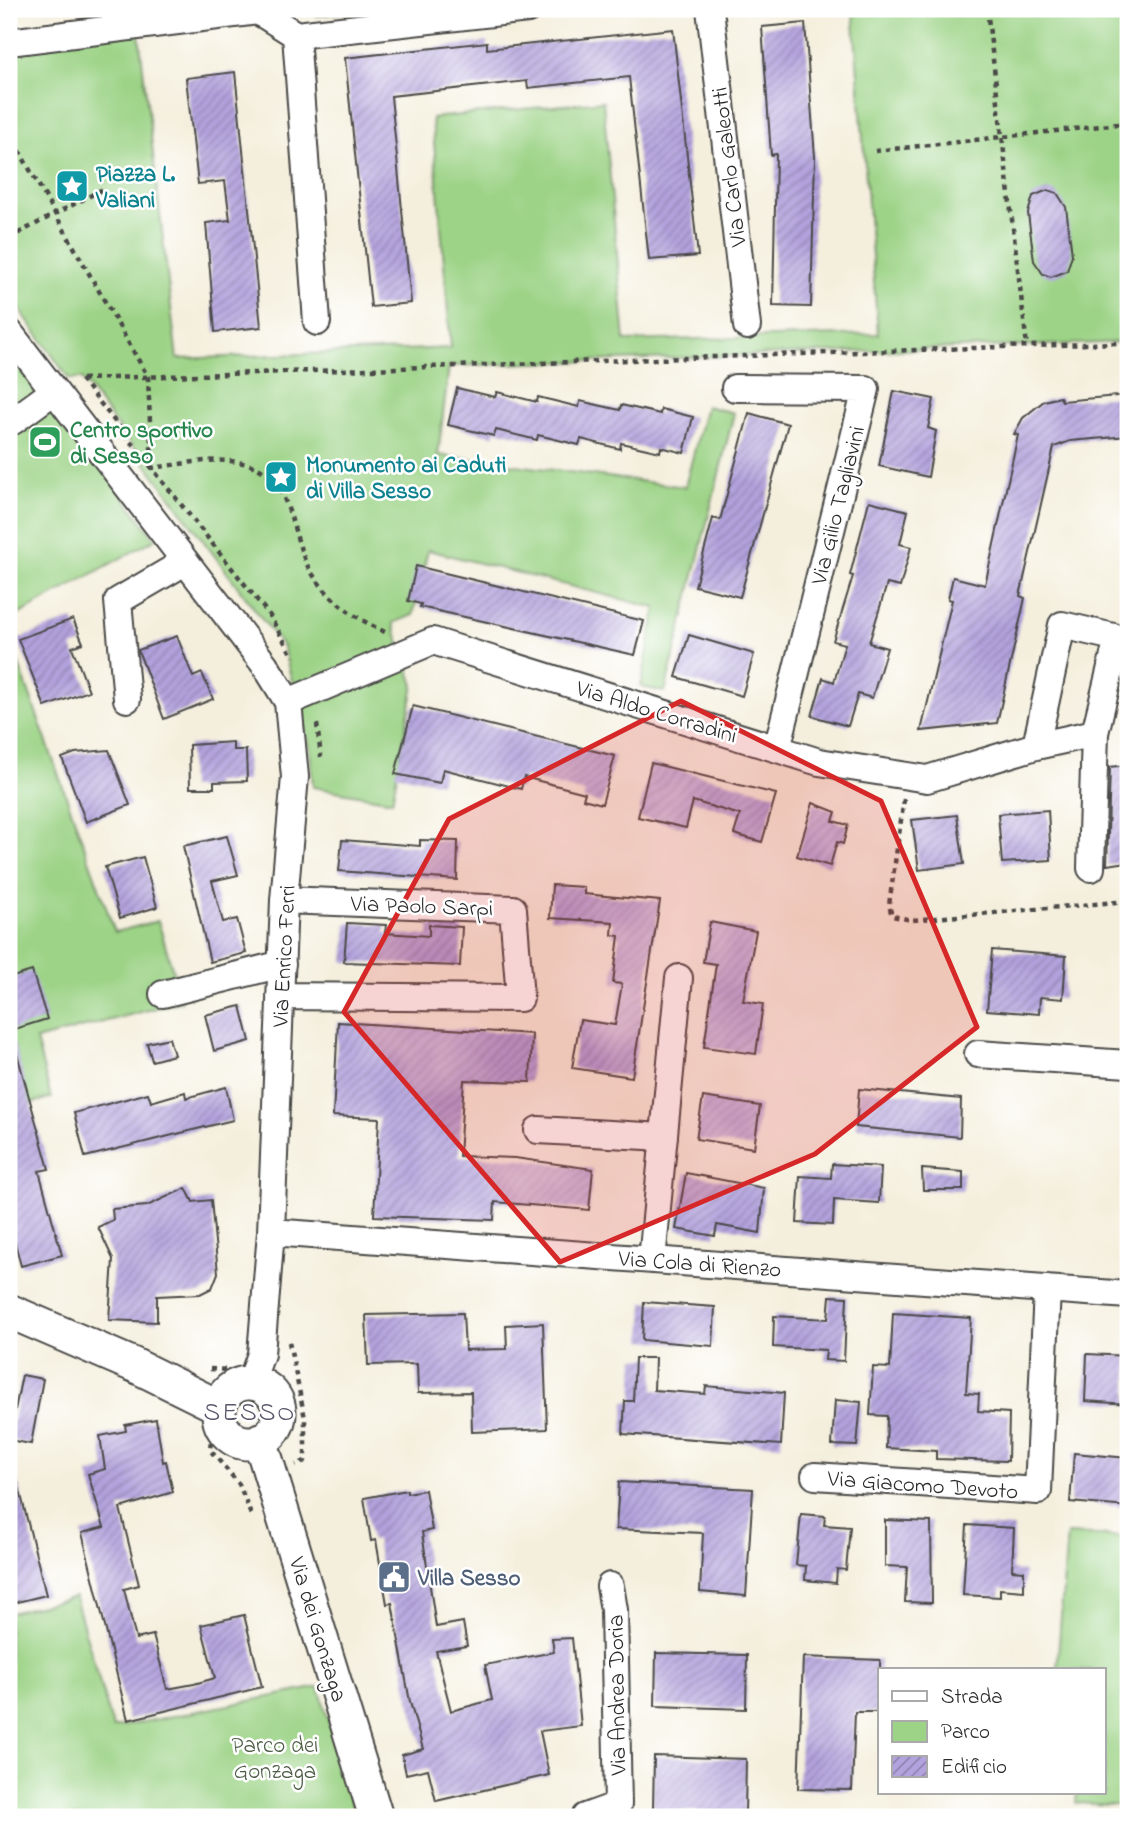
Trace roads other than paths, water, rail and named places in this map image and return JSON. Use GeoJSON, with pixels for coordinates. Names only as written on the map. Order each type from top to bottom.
{"type":"FeatureCollection","features":[{"type":"Feature","properties":{"kind":"main road"},"geometry":{"type":"LineString","coordinates":[[9,1311],[184,1390],[210,1415],[219,1420],[225,1432],[235,1440],[248,1443],[260,1440],[276,1424],[279,1413],[271,1392],[251,1382],[230,1389],[210,1415]]}},
{"type":"Feature","properties":{"kind":"main road","name":"Via dei Gonzaga"},"geometry":{"type":"LineString","coordinates":[[260,1440],[376,1817]]}},
{"type":"Feature","properties":{"kind":"street"},"geometry":{"type":"LineString","coordinates":[[9,42],[99,19],[260,10],[296,35],[528,9]]}},
{"type":"Feature","properties":{"kind":"street","name":"Via Carlo Galeotti"},"geometry":{"type":"LineString","coordinates":[[710,9],[747,326]]}},
{"type":"Feature","properties":{"kind":"street"},"geometry":{"type":"LineString","coordinates":[[296,35],[317,321]]}},
{"type":"Feature","properties":{"kind":"street","name":"Via Enrico Ferri"},"geometry":{"type":"LineString","coordinates":[[9,332],[183,562],[265,665],[298,697],[295,777],[284,900],[271,1232],[262,1344],[251,1382]]}},
{"type":"Feature","properties":{"kind":"street","name":"Via Gilio Tagliavini"},"geometry":{"type":"LineString","coordinates":[[735,388],[866,390],[777,749]]}},
{"type":"Feature","properties":{"kind":"street"},"geometry":{"type":"LineString","coordinates":[[13,421],[54,391]]}},
{"type":"Feature","properties":{"kind":"street"},"geometry":{"type":"LineString","coordinates":[[127,699],[118,601],[183,562]]}},
{"type":"Feature","properties":{"kind":"street"},"geometry":{"type":"LineString","coordinates":[[1036,746],[1062,625],[1118,638],[1096,733],[1091,867]]}},
{"type":"Feature","properties":{"kind":"street","name":"Via Aldo Corradini"},"geometry":{"type":"LineString","coordinates":[[298,697],[433,641],[819,762],[927,779],[1036,746],[1096,733]]}},
{"type":"Feature","properties":{"kind":"street","name":"Via Paolo Sarpi"},"geometry":{"type":"LineString","coordinates":[[281,996],[520,998],[513,909],[284,900]]}},
{"type":"Feature","properties":{"kind":"street"},"geometry":{"type":"LineString","coordinates":[[163,994],[282,964]]}},
{"type":"Feature","properties":{"kind":"street"},"geometry":{"type":"LineString","coordinates":[[652,1259],[679,978]]}},
{"type":"Feature","properties":{"kind":"street"},"geometry":{"type":"LineString","coordinates":[[978,1054],[1128,1063]]}},
{"type":"Feature","properties":{"kind":"street"},"geometry":{"type":"LineString","coordinates":[[538,1130],[664,1137]]}},
{"type":"Feature","properties":{"kind":"street","name":"Via Cola di Rienzo"},"geometry":{"type":"LineString","coordinates":[[271,1232],[1128,1295]]}},
{"type":"Feature","properties":{"kind":"street","name":"Via Giacomo Devoto"},"geometry":{"type":"LineString","coordinates":[[815,1476],[1038,1491],[1047,1289]]}},
{"type":"Feature","properties":{"kind":"street","name":"Via Andrea Doria"},"geometry":{"type":"LineString","coordinates":[[585,1817],[622,1811],[614,1600],[610,1586]]}},
{"type":"Feature","properties":{"kind":"place","name":"Piazza L. Valiani"},"geometry":{"type":"Point","coordinates":[72,186]}},
{"type":"Feature","properties":{"kind":"place","name":"Centro sportivo di Sesso"},"geometry":{"type":"Point","coordinates":[45,442]}},
{"type":"Feature","properties":{"kind":"place","name":"Monumento ai Caduti di Villa Sesso"},"geometry":{"type":"Point","coordinates":[281,477]}},
{"type":"Feature","properties":{"kind":"place","name":"Villa Sesso"},"geometry":{"type":"Point","coordinates":[394,1577]}},
{"type":"Feature","properties":{"kind":"district","name":"SESSO"},"geometry":{"type":"Point","coordinates":[250,1411]}},
{"type":"Feature","properties":{"kind":"park label","name":"Parco dei Gonzaga"},"geometry":{"type":"Point","coordinates":[275,1757]}}]}
